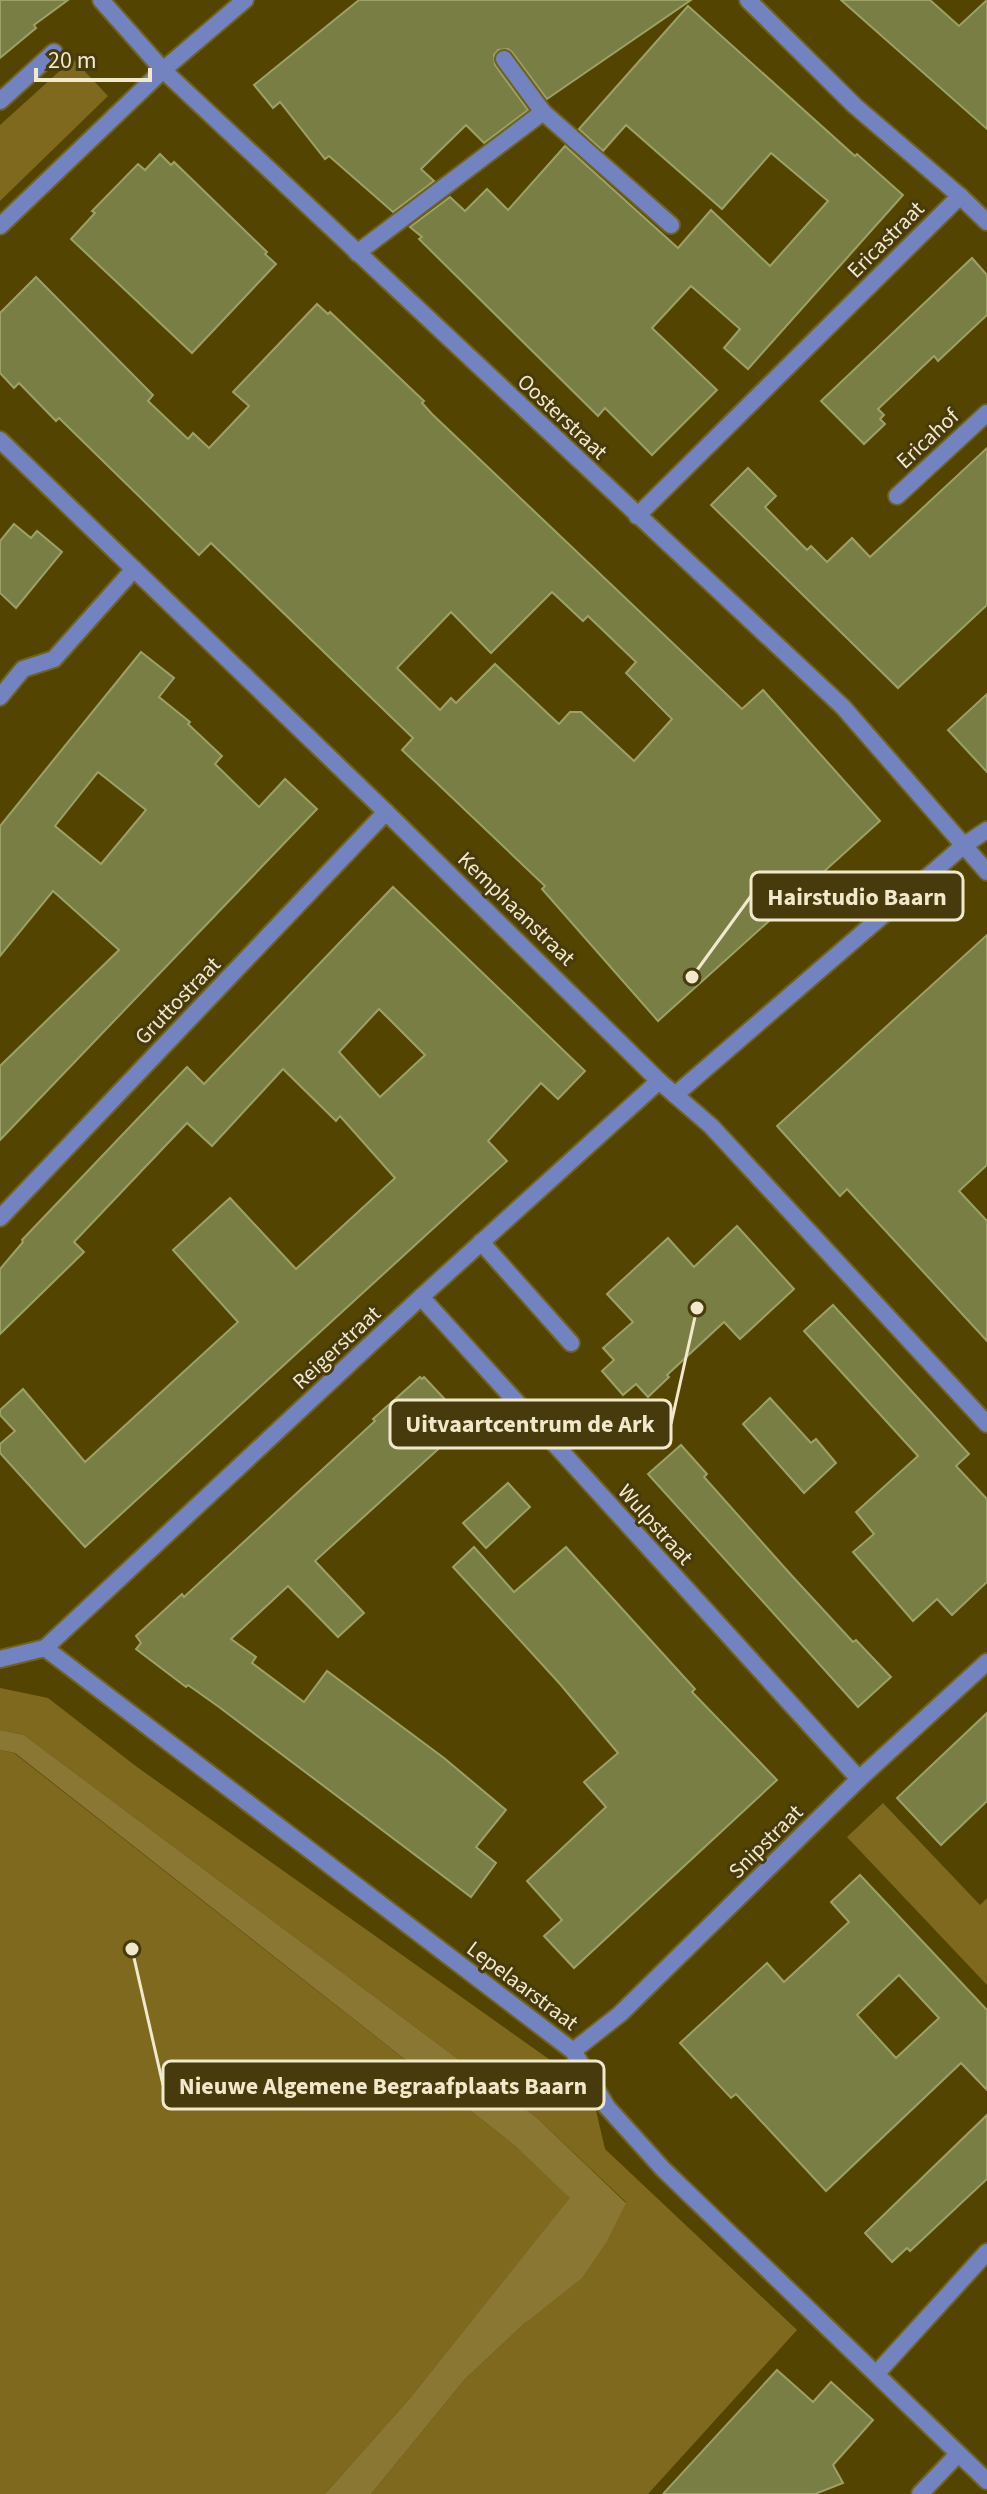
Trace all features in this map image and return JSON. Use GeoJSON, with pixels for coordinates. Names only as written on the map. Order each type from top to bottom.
{"type":"FeatureCollection","features":[{"type":"Feature","properties":{"kind":"street","name":"Oosterstraat"},"geometry":{"type":"LineString","coordinates":[[101,0],[163,70],[843,707],[987,872]]}},
{"type":"Feature","properties":{"kind":"street"},"geometry":{"type":"LineString","coordinates":[[0,226],[163,70],[245,0]]}},
{"type":"Feature","properties":{"kind":"street","name":"Ericastraat"},"geometry":{"type":"LineString","coordinates":[[637,516],[960,196],[855,106],[748,0]]}},
{"type":"Feature","properties":{"kind":"street"},"geometry":{"type":"LineString","coordinates":[[0,101],[54,52]]}},
{"type":"Feature","properties":{"kind":"street"},"geometry":{"type":"LineString","coordinates":[[504,59],[543,112],[671,225]]}},
{"type":"Feature","properties":{"kind":"street"},"geometry":{"type":"LineString","coordinates":[[357,253],[543,112]]}},
{"type":"Feature","properties":{"kind":"street"},"geometry":{"type":"LineString","coordinates":[[960,196],[987,222]]}},
{"type":"Feature","properties":{"kind":"street","name":"Ericahof"},"geometry":{"type":"LineString","coordinates":[[897,496],[987,413]]}},
{"type":"Feature","properties":{"kind":"street","name":"Kemphaanstraat"},"geometry":{"type":"LineString","coordinates":[[0,440],[386,812],[659,1081],[711,1126],[987,1424]]}},
{"type":"Feature","properties":{"kind":"street"},"geometry":{"type":"LineString","coordinates":[[0,697],[23,669],[54,659],[134,569]]}},
{"type":"Feature","properties":{"kind":"street","name":"Gruttostraat"},"geometry":{"type":"LineString","coordinates":[[0,1218],[386,812]]}},
{"type":"Feature","properties":{"kind":"street"},"geometry":{"type":"LineString","coordinates":[[675,1095],[963,846],[987,830]]}},
{"type":"Feature","properties":{"kind":"street","name":"Reigerstraat"},"geometry":{"type":"LineString","coordinates":[[45,1648],[421,1297],[659,1081]]}},
{"type":"Feature","properties":{"kind":"street"},"geometry":{"type":"LineString","coordinates":[[481,1242],[571,1343]]}},
{"type":"Feature","properties":{"kind":"street","name":"Wulpstraat"},"geometry":{"type":"LineString","coordinates":[[421,1297],[859,1779]]}},
{"type":"Feature","properties":{"kind":"street"},"geometry":{"type":"LineString","coordinates":[[0,1659],[45,1648]]}},
{"type":"Feature","properties":{"kind":"street","name":"Lepelaarstraat"},"geometry":{"type":"LineString","coordinates":[[45,1648],[573,2051],[607,2107],[663,2169],[987,2481]]}},
{"type":"Feature","properties":{"kind":"street","name":"Snipstraat"},"geometry":{"type":"LineString","coordinates":[[573,2051],[620,2014],[859,1779],[987,1662]]}},
{"type":"Feature","properties":{"kind":"street"},"geometry":{"type":"LineString","coordinates":[[877,2373],[987,2252]]}},
{"type":"Feature","properties":{"kind":"street"},"geometry":{"type":"LineString","coordinates":[[920,2494],[958,2454]]}},
{"type":"Feature","properties":{"kind":"shaded area"},"geometry":{"type":"Polygon","coordinates":[[[73,59],[108,96],[0,201],[0,125],[73,59]]]}},
{"type":"Feature","properties":{"kind":"shaded area"},"geometry":{"type":"Polygon","coordinates":[[[0,1688],[48,1698],[137,1767],[591,2089],[605,2149],[797,2330],[648,2494],[371,2494],[465,2379],[525,2323],[626,2202],[537,2118],[24,1735],[0,1730],[0,1688]]]}},
{"type":"Feature","properties":{"kind":"shaded area"},"geometry":{"type":"Polygon","coordinates":[[[0,1730],[24,1735],[537,2118],[626,2203],[607,2241],[582,2278],[525,2323],[465,2379],[371,2494],[325,2494],[411,2397],[570,2198],[514,2145],[15,1753],[0,1750],[0,1730]]]}},
{"type":"Feature","properties":{"kind":"shaded area"},"geometry":{"type":"Polygon","coordinates":[[[0,1750],[14,1753],[514,2145],[571,2198],[411,2397],[325,2494],[0,2494],[0,1750]]]}},
{"type":"Feature","properties":{"kind":"shaded area"},"geometry":{"type":"Polygon","coordinates":[[[883,1803],[980,1905],[987,1898],[987,1985],[847,1837],[883,1803]]]}},
{"type":"Feature","properties":{"kind":"building"},"geometry":{"type":"Polygon","coordinates":[[[0,0],[68,0],[34,25],[36,28],[0,58],[0,0]]]}},
{"type":"Feature","properties":{"kind":"building"},"geometry":{"type":"Polygon","coordinates":[[[359,0],[691,0],[547,99],[512,52],[508,49],[498,50],[494,55],[495,65],[528,110],[484,143],[466,125],[421,169],[434,181],[393,212],[329,156],[325,159],[280,102],[273,108],[254,85],[359,0]]]}},
{"type":"Feature","properties":{"kind":"building"},"geometry":{"type":"Polygon","coordinates":[[[841,0],[930,0],[959,26],[987,0],[987,129],[841,0]]]}},
{"type":"Feature","properties":{"kind":"building"},"geometry":{"type":"Polygon","coordinates":[[[688,6],[903,195],[748,369],[724,348],[740,329],[691,286],[652,328],[717,390],[652,455],[605,408],[598,416],[410,227],[450,197],[465,211],[487,189],[508,210],[565,146],[678,248],[711,210],[770,266],[828,201],[771,153],[722,209],[626,125],[603,151],[579,129],[688,6]]]}},
{"type":"Feature","properties":{"kind":"building"},"geometry":{"type":"Polygon","coordinates":[[[160,154],[171,165],[174,162],[276,264],[192,353],[71,239],[95,213],[92,211],[138,164],[145,170],[160,154]]]}},
{"type":"Feature","properties":{"kind":"building"},"geometry":{"type":"Polygon","coordinates":[[[972,258],[987,275],[987,315],[938,361],[934,356],[878,409],[884,415],[880,419],[885,424],[864,444],[821,401],[972,258]]]}},
{"type":"Feature","properties":{"kind":"building"},"geometry":{"type":"Polygon","coordinates":[[[36,277],[153,395],[148,401],[188,439],[193,433],[209,448],[249,406],[233,392],[317,304],[328,314],[330,312],[424,401],[422,403],[432,414],[742,709],[763,690],[880,821],[658,1021],[542,889],[545,886],[402,750],[413,738],[211,543],[199,555],[59,418],[56,421],[19,383],[14,388],[0,373],[0,313],[36,277]],[[552,592],[491,653],[451,612],[397,668],[440,710],[451,698],[456,703],[495,664],[559,724],[570,712],[581,712],[634,761],[672,719],[626,673],[636,662],[588,616],[583,621],[552,592]]]}},
{"type":"Feature","properties":{"kind":"building"},"geometry":{"type":"Polygon","coordinates":[[[987,448],[987,605],[898,688],[711,505],[748,468],[776,496],[765,507],[807,550],[811,546],[827,562],[852,538],[870,557],[987,448]]]}},
{"type":"Feature","properties":{"kind":"building"},"geometry":{"type":"Polygon","coordinates":[[[14,524],[31,538],[37,531],[62,552],[16,608],[0,593],[0,541],[14,524]]]}},
{"type":"Feature","properties":{"kind":"building"},"geometry":{"type":"Polygon","coordinates":[[[141,652],[174,678],[159,697],[190,722],[188,724],[222,756],[215,764],[259,807],[285,779],[317,809],[0,1140],[0,1066],[119,950],[53,891],[0,956],[0,826],[141,652]],[[98,772],[55,826],[101,864],[146,810],[98,772]]]}},
{"type":"Feature","properties":{"kind":"building"},"geometry":{"type":"Polygon","coordinates":[[[987,694],[987,772],[948,730],[987,694]]]}},
{"type":"Feature","properties":{"kind":"building"},"geometry":{"type":"Polygon","coordinates":[[[393,887],[585,1071],[558,1099],[541,1083],[488,1141],[507,1161],[85,1547],[0,1453],[0,1444],[15,1431],[0,1415],[0,1410],[23,1389],[85,1462],[238,1322],[173,1250],[230,1198],[296,1269],[395,1178],[340,1116],[336,1121],[283,1069],[212,1146],[187,1123],[74,1242],[84,1252],[0,1334],[0,1269],[22,1240],[187,1067],[204,1084],[393,887]],[[379,1009],[339,1052],[380,1097],[425,1055],[379,1009]]]}},
{"type":"Feature","properties":{"kind":"building"},"geometry":{"type":"Polygon","coordinates":[[[987,935],[987,1165],[959,1191],[987,1221],[987,1341],[847,1189],[840,1196],[777,1126],[987,935]]]}},
{"type":"Feature","properties":{"kind":"building"},"geometry":{"type":"Polygon","coordinates":[[[737,1226],[794,1289],[740,1339],[724,1322],[648,1397],[636,1384],[623,1395],[602,1371],[614,1360],[603,1348],[633,1322],[607,1294],[668,1238],[694,1267],[737,1226]]]}},
{"type":"Feature","properties":{"kind":"building"},"geometry":{"type":"Polygon","coordinates":[[[833,1305],[969,1454],[956,1466],[987,1499],[987,1582],[952,1615],[937,1599],[913,1621],[853,1552],[874,1534],[856,1512],[918,1456],[804,1331],[833,1305]]]}},
{"type":"Feature","properties":{"kind":"building"},"geometry":{"type":"Polygon","coordinates":[[[420,1377],[424,1377],[467,1423],[315,1561],[364,1613],[338,1637],[288,1586],[231,1639],[256,1657],[252,1663],[304,1702],[327,1671],[444,1758],[506,1810],[476,1847],[496,1863],[471,1897],[219,1707],[188,1685],[186,1687],[136,1649],[141,1643],[136,1636],[182,1594],[184,1597],[420,1377]]]}},
{"type":"Feature","properties":{"kind":"building"},"geometry":{"type":"Polygon","coordinates":[[[770,1398],[811,1443],[816,1439],[836,1463],[804,1493],[743,1424],[770,1398]]]}},
{"type":"Feature","properties":{"kind":"building"},"geometry":{"type":"Polygon","coordinates":[[[681,1445],[707,1474],[704,1477],[793,1577],[853,1642],[856,1640],[891,1677],[858,1707],[648,1474],[681,1445]]]}},
{"type":"Feature","properties":{"kind":"building"},"geometry":{"type":"Polygon","coordinates":[[[508,1483],[530,1507],[486,1548],[463,1523],[508,1483]]]}},
{"type":"Feature","properties":{"kind":"building"},"geometry":{"type":"Polygon","coordinates":[[[474,1547],[514,1592],[566,1547],[695,1689],[692,1692],[777,1780],[574,1968],[544,1936],[562,1920],[527,1881],[606,1807],[584,1782],[618,1753],[560,1684],[453,1567],[474,1547]]]}},
{"type":"Feature","properties":{"kind":"building"},"geometry":{"type":"Polygon","coordinates":[[[987,1713],[987,1801],[941,1845],[897,1798],[987,1713]]]}},
{"type":"Feature","properties":{"kind":"building"},"geometry":{"type":"Polygon","coordinates":[[[860,1875],[987,2010],[987,2090],[961,2063],[826,2191],[736,2094],[731,2098],[680,2043],[767,1963],[784,1982],[849,1922],[831,1902],[860,1875]],[[899,1975],[857,2015],[896,2058],[939,2018],[899,1975]]]}},
{"type":"Feature","properties":{"kind":"building"},"geometry":{"type":"Polygon","coordinates":[[[987,2115],[987,2179],[910,2251],[907,2248],[892,2262],[865,2233],[987,2115]]]}},
{"type":"Feature","properties":{"kind":"building"},"geometry":{"type":"Polygon","coordinates":[[[777,2370],[813,2402],[831,2382],[873,2420],[833,2465],[843,2483],[815,2494],[663,2494],[777,2370]]]}},
{"type":"Feature","properties":{"kind":"place","name":"Hairstudio Baarn"},"geometry":{"type":"Point","coordinates":[692,977]}},
{"type":"Feature","properties":{"kind":"place","name":"Uitvaartcentrum de Ark"},"geometry":{"type":"Point","coordinates":[697,1308]}},
{"type":"Feature","properties":{"kind":"place","name":"Nieuwe Algemene Begraafplaats Baarn"},"geometry":{"type":"Point","coordinates":[132,1949]}}]}
